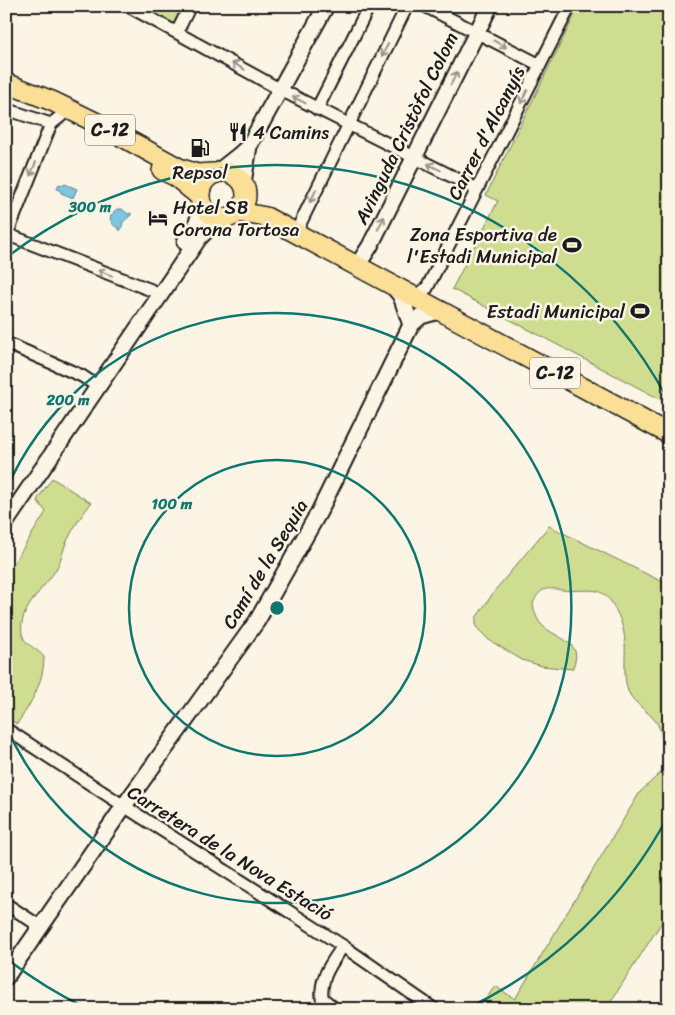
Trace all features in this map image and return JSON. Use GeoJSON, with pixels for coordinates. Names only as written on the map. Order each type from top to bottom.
{"type":"FeatureCollection","features":[{"type":"Feature","properties":{"kind":"main road","name":"C-12"},"geometry":{"type":"LineString","coordinates":[[6,84],[52,101],[187,171],[197,174],[231,173],[237,176],[266,217]]}},
{"type":"Feature","properties":{"kind":"main road","name":"C-12"},"geometry":{"type":"LineString","coordinates":[[6,94],[56,120],[122,147],[175,176],[201,201],[212,216],[266,217],[414,297],[442,310],[669,434]]}},
{"type":"Feature","properties":{"kind":"main road"},"geometry":{"type":"LineString","coordinates":[[201,201],[203,183],[216,172]]}},
{"type":"Feature","properties":{"kind":"main road"},"geometry":{"type":"LineString","coordinates":[[231,215],[245,203],[245,187]]}},
{"type":"Feature","properties":{"kind":"street"},"geometry":{"type":"LineString","coordinates":[[128,6],[317,109],[477,189]]}},
{"type":"Feature","properties":{"kind":"street"},"geometry":{"type":"LineString","coordinates":[[177,32],[190,6]]}},
{"type":"Feature","properties":{"kind":"street"},"geometry":{"type":"LineString","coordinates":[[216,172],[249,146],[326,6]]}},
{"type":"Feature","properties":{"kind":"street"},"geometry":{"type":"LineString","coordinates":[[317,109],[369,6]]}},
{"type":"Feature","properties":{"kind":"street"},"geometry":{"type":"LineString","coordinates":[[296,232],[407,6]]}},
{"type":"Feature","properties":{"kind":"street"},"geometry":{"type":"LineString","coordinates":[[425,6],[540,65]]}},
{"type":"Feature","properties":{"kind":"street","name":"Avinguda Cristòfol Colom"},"geometry":{"type":"LineString","coordinates":[[357,266],[370,246],[490,6]]}},
{"type":"Feature","properties":{"kind":"street","name":"Carrer d'Alcanyís"},"geometry":{"type":"LineString","coordinates":[[414,297],[427,288],[570,6]]}},
{"type":"Feature","properties":{"kind":"street"},"geometry":{"type":"LineString","coordinates":[[6,109],[56,120],[7,235],[151,290]]}},
{"type":"Feature","properties":{"kind":"street"},"geometry":{"type":"LineString","coordinates":[[245,187],[249,146]]}},
{"type":"Feature","properties":{"kind":"street"},"geometry":{"type":"LineString","coordinates":[[6,504],[196,226],[201,201]]}},
{"type":"Feature","properties":{"kind":"street"},"geometry":{"type":"LineString","coordinates":[[6,522],[199,238],[213,224],[231,215]]}},
{"type":"Feature","properties":{"kind":"street"},"geometry":{"type":"LineString","coordinates":[[388,282],[401,296],[411,325],[421,316],[442,310]]}},
{"type":"Feature","properties":{"kind":"street","name":"Camí de la Sequia"},"geometry":{"type":"LineString","coordinates":[[6,977],[124,806],[257,621],[319,512],[411,325]]}},
{"type":"Feature","properties":{"kind":"street"},"geometry":{"type":"LineString","coordinates":[[6,343],[82,376],[91,382]]}},
{"type":"Feature","properties":{"kind":"street","name":"Carretera de la Nova Estació"},"geometry":{"type":"LineString","coordinates":[[6,729],[343,946],[434,1009]]}},
{"type":"Feature","properties":{"kind":"street"},"geometry":{"type":"LineString","coordinates":[[6,904],[41,927]]}},
{"type":"Feature","properties":{"kind":"street"},"geometry":{"type":"LineString","coordinates":[[335,1009],[322,998],[320,986],[323,976],[343,946]]}},
{"type":"Feature","properties":{"kind":"green space"},"geometry":{"type":"Polygon","coordinates":[[[128,6],[190,6],[177,32],[128,6]]]}},
{"type":"Feature","properties":{"kind":"green space","name":"Zona Esportiva de l'Estadi Municipal"},"geometry":{"type":"Polygon","coordinates":[[[579,6],[650,6],[669,16],[669,404],[452,289],[498,201],[486,195],[579,6]]]}},
{"type":"Feature","properties":{"kind":"green space"},"geometry":{"type":"Polygon","coordinates":[[[52,478],[91,503],[70,534],[57,568],[26,611],[22,630],[24,639],[44,657],[42,675],[36,692],[17,724],[6,717],[6,575],[46,512],[37,500],[52,478]]]}},
{"type":"Feature","properties":{"kind":"green space"},"geometry":{"type":"Polygon","coordinates":[[[549,526],[669,585],[669,757],[655,720],[634,700],[628,691],[625,678],[624,632],[612,604],[603,594],[592,590],[547,589],[541,592],[535,599],[533,604],[540,623],[572,646],[575,652],[575,659],[572,669],[542,666],[522,660],[489,640],[476,627],[476,618],[496,589],[549,526]]]}},
{"type":"Feature","properties":{"kind":"green space"},"geometry":{"type":"Polygon","coordinates":[[[669,765],[669,911],[606,1009],[479,1009],[495,986],[515,999],[640,792],[669,765]]]}},
{"type":"Feature","properties":{"kind":"water"},"geometry":{"type":"Polygon","coordinates":[[[59,184],[65,184],[77,189],[73,198],[61,193],[57,189],[59,184]]]}},
{"type":"Feature","properties":{"kind":"water"},"geometry":{"type":"Polygon","coordinates":[[[117,209],[122,209],[128,214],[131,213],[123,222],[121,230],[113,224],[110,216],[117,209]]]}},
{"type":"Feature","properties":{"kind":"place","name":"4 Camins"},"geometry":{"type":"Point","coordinates":[238,132]}},
{"type":"Feature","properties":{"kind":"place","name":"Repsol"},"geometry":{"type":"Point","coordinates":[200,148]}},
{"type":"Feature","properties":{"kind":"place","name":"Hotel SB Corona Tortosa"},"geometry":{"type":"Point","coordinates":[158,218]}},
{"type":"Feature","properties":{"kind":"place","name":"Zona Esportiva de l'Estadi Municipal"},"geometry":{"type":"Point","coordinates":[572,245]}},
{"type":"Feature","properties":{"kind":"place","name":"Estadi Municipal"},"geometry":{"type":"Point","coordinates":[640,311]}}]}
